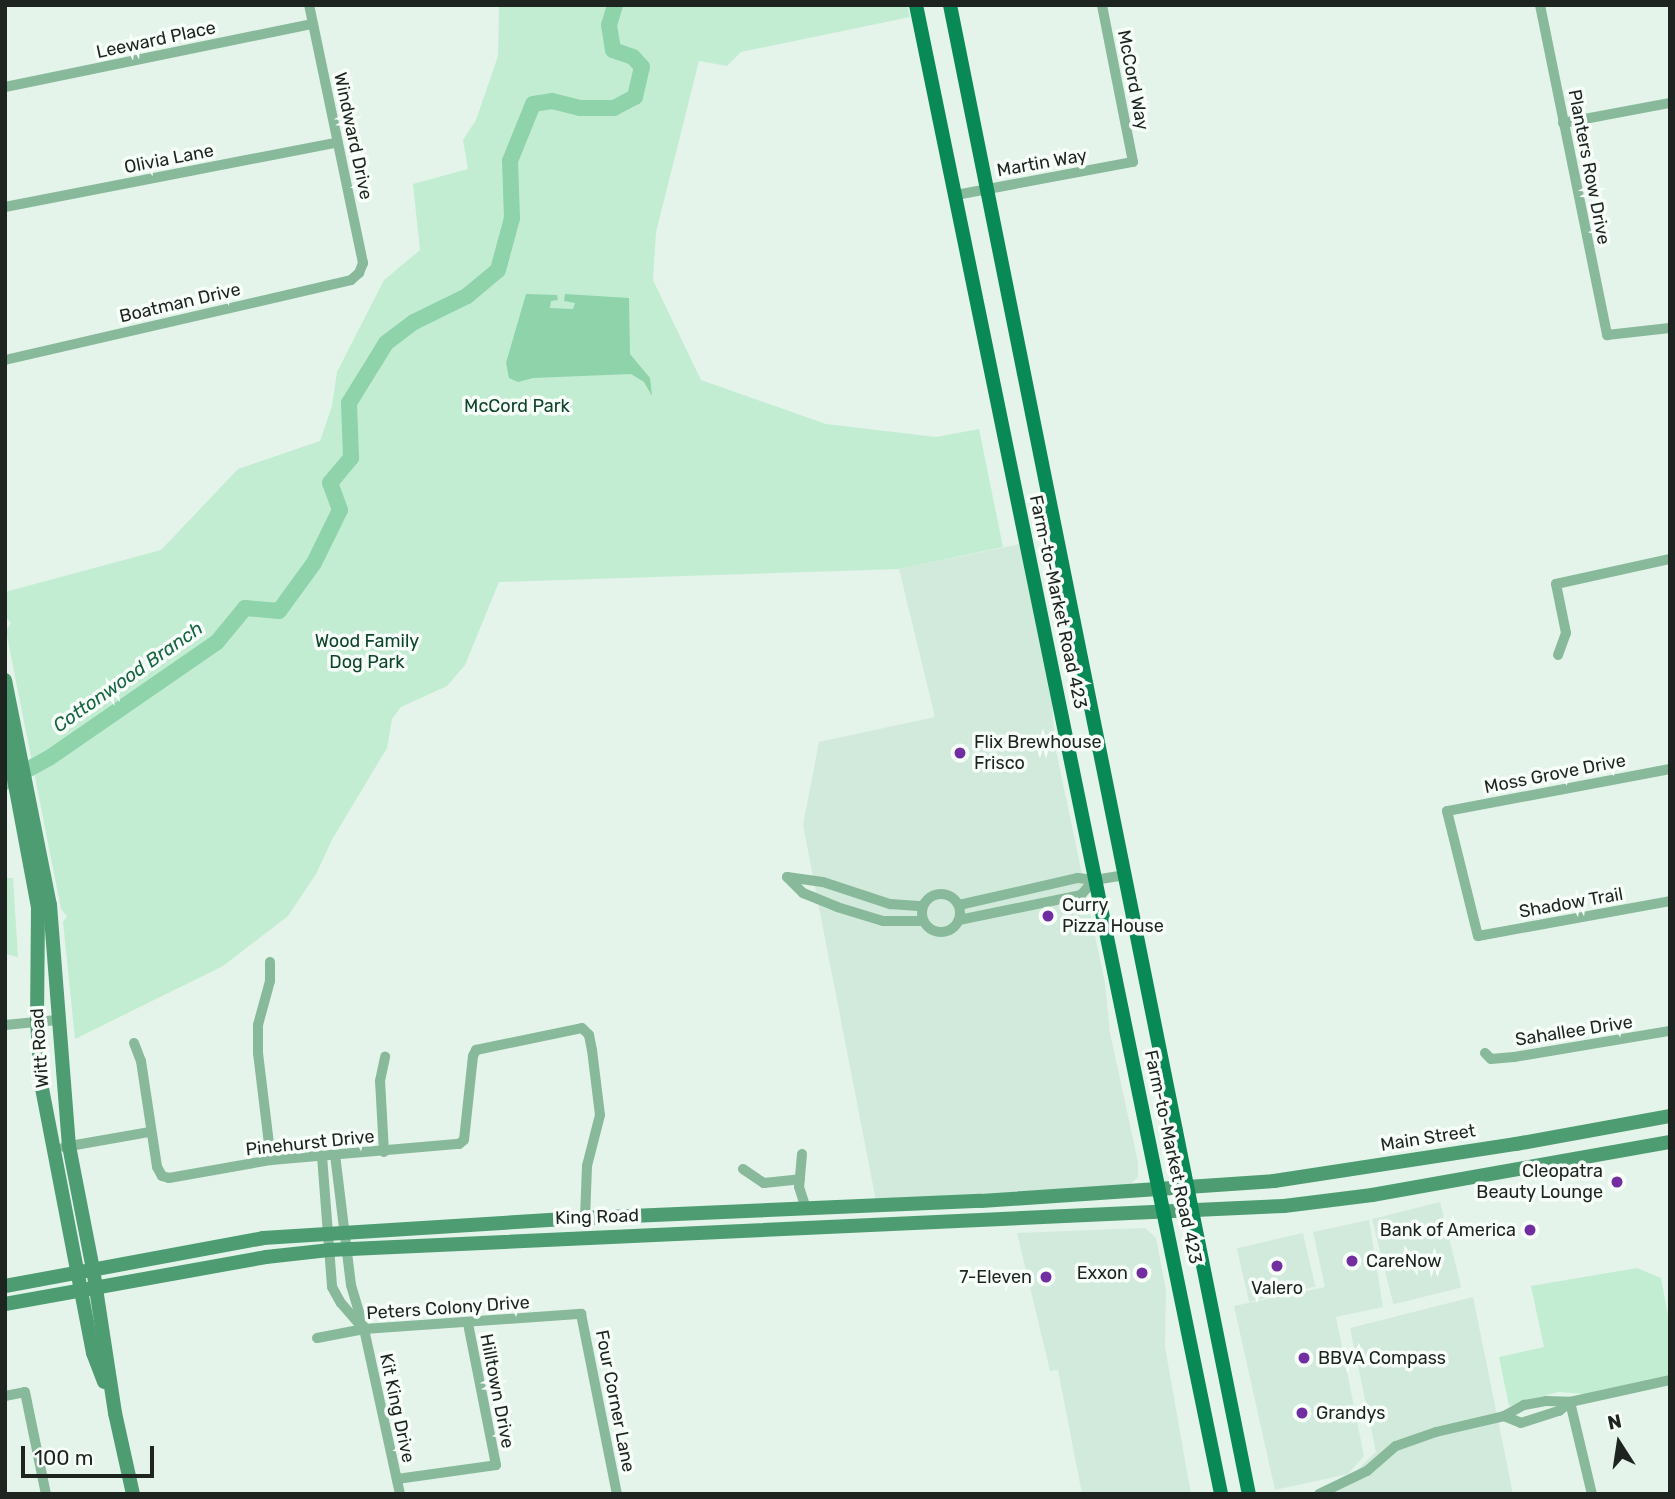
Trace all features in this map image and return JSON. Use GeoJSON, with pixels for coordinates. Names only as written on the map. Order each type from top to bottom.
{"type":"FeatureCollection","features":[{"type":"Feature","properties":{"kind":"main road","name":"Farm-to-Market Road 423"},"geometry":{"type":"LineString","coordinates":[[916,5],[1094,880],[1166,1213],[1221,1494]]}},
{"type":"Feature","properties":{"kind":"main road","name":"Farm-to-Market Road 423"},"geometry":{"type":"LineString","coordinates":[[950,5],[1190,1189],[1249,1494]]}},
{"type":"Feature","properties":{"kind":"street","name":"Windward Drive"},"geometry":{"type":"LineString","coordinates":[[309,5],[363,263],[359,273]]}},
{"type":"Feature","properties":{"kind":"street","name":"McCord Way"},"geometry":{"type":"LineString","coordinates":[[1102,5],[1133,162]]}},
{"type":"Feature","properties":{"kind":"street","name":"Planters Row Drive"},"geometry":{"type":"LineString","coordinates":[[1541,5],[1607,335],[1670,328]]}},
{"type":"Feature","properties":{"kind":"street","name":"Leeward Place"},"geometry":{"type":"LineString","coordinates":[[5,87],[313,24]]}},
{"type":"Feature","properties":{"kind":"street"},"geometry":{"type":"LineString","coordinates":[[1563,123],[1670,103]]}},
{"type":"Feature","properties":{"kind":"street","name":"Olivia Lane"},"geometry":{"type":"LineString","coordinates":[[5,207],[338,142]]}},
{"type":"Feature","properties":{"kind":"street","name":"Martin Way"},"geometry":{"type":"LineString","coordinates":[[956,195],[1133,162]]}},
{"type":"Feature","properties":{"kind":"street","name":"Boatman Drive"},"geometry":{"type":"LineString","coordinates":[[5,360],[351,280],[359,273]]}},
{"type":"Feature","properties":{"kind":"street"},"geometry":{"type":"LineString","coordinates":[[1558,655],[1566,633],[1556,584],[1670,559]]}},
{"type":"Feature","properties":{"kind":"street","name":"Witt Road"},"geometry":{"type":"LineString","coordinates":[[5,680],[44,906],[69,1146],[93,1269],[115,1413],[134,1494]]}},
{"type":"Feature","properties":{"kind":"street","name":"Witt Road"},"geometry":{"type":"LineString","coordinates":[[5,732],[44,906],[37,1020],[41,1083],[93,1353],[115,1413]]}},
{"type":"Feature","properties":{"kind":"street","name":"Moss Grove Drive"},"geometry":{"type":"LineString","coordinates":[[1478,936],[1447,811],[1670,769]]}},
{"type":"Feature","properties":{"kind":"street"},"geometry":{"type":"LineString","coordinates":[[958,905],[1078,878],[1094,880],[1126,875]]}},
{"type":"Feature","properties":{"kind":"street"},"geometry":{"type":"LineString","coordinates":[[922,906],[890,904],[823,882],[787,877],[803,893],[837,906],[883,920],[923,921],[939,932],[951,929],[959,920],[1081,895],[1094,880]]}},
{"type":"Feature","properties":{"kind":"street"},"geometry":{"type":"LineString","coordinates":[[923,921],[922,906],[930,896],[943,893],[958,905],[959,920]]}},
{"type":"Feature","properties":{"kind":"street","name":"Shadow Trail"},"geometry":{"type":"LineString","coordinates":[[1478,936],[1670,901]]}},
{"type":"Feature","properties":{"kind":"street"},"geometry":{"type":"LineString","coordinates":[[270,962],[270,981],[258,1025],[258,1053],[271,1160]]}},
{"type":"Feature","properties":{"kind":"street"},"geometry":{"type":"LineString","coordinates":[[5,1025],[57,1020]]}},
{"type":"Feature","properties":{"kind":"street","name":"Pinehurst Drive"},"geometry":{"type":"LineString","coordinates":[[149,1132],[157,1167],[162,1176],[176,1177],[271,1160],[384,1152],[461,1143],[472,1056],[476,1050],[583,1028],[589,1035],[592,1050],[600,1115],[587,1166],[585,1218]]}},
{"type":"Feature","properties":{"kind":"street","name":"Sahallee Drive"},"geometry":{"type":"LineString","coordinates":[[1485,1053],[1491,1059],[1514,1057],[1670,1031]]}},
{"type":"Feature","properties":{"kind":"street"},"geometry":{"type":"LineString","coordinates":[[53,1149],[149,1132],[141,1061],[134,1042]]}},
{"type":"Feature","properties":{"kind":"street"},"geometry":{"type":"LineString","coordinates":[[384,1152],[380,1081],[385,1057]]}},
{"type":"Feature","properties":{"kind":"street","name":"Main Street"},"geometry":{"type":"LineString","coordinates":[[1190,1189],[1314,1175],[1516,1144],[1670,1116]]}},
{"type":"Feature","properties":{"kind":"street"},"geometry":{"type":"LineString","coordinates":[[1194,1213],[1372,1195],[1670,1142]]}},
{"type":"Feature","properties":{"kind":"street"},"geometry":{"type":"LineString","coordinates":[[802,1154],[800,1179],[807,1228]]}},
{"type":"Feature","properties":{"kind":"street","name":"Kit King Drive"},"geometry":{"type":"LineString","coordinates":[[335,1155],[351,1285],[364,1329],[400,1494]]}},
{"type":"Feature","properties":{"kind":"street","name":"Kit King Drive"},"geometry":{"type":"LineString","coordinates":[[321,1156],[332,1287],[341,1303],[364,1329]]}},
{"type":"Feature","properties":{"kind":"street"},"geometry":{"type":"LineString","coordinates":[[743,1169],[764,1183],[800,1179]]}},
{"type":"Feature","properties":{"kind":"street","name":"King Road"},"geometry":{"type":"LineString","coordinates":[[5,1286],[263,1238],[585,1218],[1190,1189]]}},
{"type":"Feature","properties":{"kind":"street"},"geometry":{"type":"LineString","coordinates":[[1024,1198],[1026,1216]]}},
{"type":"Feature","properties":{"kind":"street","name":"King Road"},"geometry":{"type":"LineString","coordinates":[[5,1304],[266,1256],[329,1250],[1026,1216],[1194,1213]]}},
{"type":"Feature","properties":{"kind":"street"},"geometry":{"type":"LineString","coordinates":[[585,1218],[586,1236]]}},
{"type":"Feature","properties":{"kind":"street","name":"Peters Colony Drive"},"geometry":{"type":"LineString","coordinates":[[317,1338],[364,1329],[581,1314]]}},
{"type":"Feature","properties":{"kind":"street","name":"Four Corner Lane"},"geometry":{"type":"LineString","coordinates":[[581,1314],[617,1494]]}},
{"type":"Feature","properties":{"kind":"street","name":"Hilltown Drive"},"geometry":{"type":"LineString","coordinates":[[397,1479],[496,1465],[468,1323]]}},
{"type":"Feature","properties":{"kind":"street"},"geometry":{"type":"LineString","coordinates":[[1319,1494],[1367,1471],[1396,1446],[1436,1432],[1504,1416],[1524,1405],[1570,1402],[1670,1380]]}},
{"type":"Feature","properties":{"kind":"street"},"geometry":{"type":"LineString","coordinates":[[5,1396],[25,1392],[46,1494]]}},
{"type":"Feature","properties":{"kind":"street"},"geometry":{"type":"LineString","coordinates":[[1504,1416],[1521,1423],[1559,1411],[1570,1402]]}},
{"type":"Feature","properties":{"kind":"street"},"geometry":{"type":"LineString","coordinates":[[1570,1402],[1592,1494]]}},
{"type":"Feature","properties":{"kind":"shaded area"},"geometry":{"type":"Polygon","coordinates":[[[526,294],[557,295],[558,300],[551,301],[550,308],[573,309],[575,303],[564,301],[565,294],[629,298],[630,354],[650,378],[652,396],[644,382],[631,374],[533,378],[518,382],[509,378],[506,363],[526,294]]]}},
{"type":"Feature","properties":{"kind":"shaded area"},"geometry":{"type":"Polygon","coordinates":[[[1020,544],[1052,701],[1055,746],[1105,983],[1110,1033],[1138,1162],[1138,1177],[1128,1186],[876,1201],[803,825],[819,742],[935,717],[899,569],[1020,544]]]}},
{"type":"Feature","properties":{"kind":"shaded area"},"geometry":{"type":"Polygon","coordinates":[[[1440,1202],[1461,1287],[1393,1304],[1372,1219],[1440,1202]]]}},
{"type":"Feature","properties":{"kind":"shaded area"},"geometry":{"type":"Polygon","coordinates":[[[1369,1220],[1383,1307],[1336,1317],[1364,1456],[1348,1474],[1275,1490],[1234,1306],[1325,1287],[1313,1232],[1369,1220]]]}},
{"type":"Feature","properties":{"kind":"shaded area"},"geometry":{"type":"Polygon","coordinates":[[[1145,1228],[1156,1238],[1166,1290],[1165,1347],[1191,1494],[1082,1494],[1058,1370],[1050,1371],[1017,1233],[1145,1228]]]}},
{"type":"Feature","properties":{"kind":"shaded area"},"geometry":{"type":"Polygon","coordinates":[[[1303,1233],[1315,1287],[1249,1302],[1237,1248],[1303,1233]]]}},
{"type":"Feature","properties":{"kind":"shaded area"},"geometry":{"type":"Polygon","coordinates":[[[1473,1297],[1513,1494],[1332,1494],[1376,1452],[1350,1328],[1473,1297]]]}},
{"type":"Feature","properties":{"kind":"green space","name":"McCord Park"},"geometry":{"type":"Polygon","coordinates":[[[499,5],[907,5],[910,17],[741,52],[727,66],[699,61],[656,232],[653,280],[701,380],[826,424],[936,437],[979,429],[1003,547],[899,569],[499,582],[465,665],[447,686],[401,707],[392,719],[387,748],[333,838],[316,874],[288,916],[223,966],[75,1039],[63,922],[67,916],[61,909],[6,631],[11,623],[5,616],[5,592],[161,550],[238,469],[320,441],[332,406],[337,372],[384,280],[420,250],[413,184],[468,169],[463,140],[476,120],[498,56],[499,5]]]}},
{"type":"Feature","properties":{"kind":"green space"},"geometry":{"type":"Polygon","coordinates":[[[5,878],[13,878],[18,957],[5,954],[5,878]]]}},
{"type":"Feature","properties":{"kind":"green space"},"geometry":{"type":"Polygon","coordinates":[[[1637,1268],[1661,1278],[1670,1326],[1670,1376],[1585,1394],[1558,1392],[1509,1406],[1499,1357],[1544,1347],[1531,1286],[1637,1268]]]}},
{"type":"Feature","properties":{"kind":"waterway","name":"Cottonwood Branch"},"geometry":{"type":"LineString","coordinates":[[5,782],[49,758],[217,642],[245,608],[279,611],[314,563],[340,510],[330,483],[351,458],[349,403],[386,343],[414,322],[467,296],[498,270],[512,218],[510,161],[533,104],[552,101],[580,108],[614,108],[635,97],[642,67],[633,57],[613,50],[609,25],[615,5]]}},
{"type":"Feature","properties":{"kind":"place","name":"Flix Brewhouse Frisco"},"geometry":{"type":"Point","coordinates":[960,753]}},
{"type":"Feature","properties":{"kind":"place","name":"Curry Pizza House"},"geometry":{"type":"Point","coordinates":[1048,916]}},
{"type":"Feature","properties":{"kind":"place","name":"Cleopatra Beauty Lounge"},"geometry":{"type":"Point","coordinates":[1617,1182]}},
{"type":"Feature","properties":{"kind":"place","name":"Bank of America"},"geometry":{"type":"Point","coordinates":[1530,1230]}},
{"type":"Feature","properties":{"kind":"place","name":"CareNow"},"geometry":{"type":"Point","coordinates":[1352,1261]}},
{"type":"Feature","properties":{"kind":"place","name":"Valero"},"geometry":{"type":"Point","coordinates":[1277,1266]}},
{"type":"Feature","properties":{"kind":"place","name":"Exxon"},"geometry":{"type":"Point","coordinates":[1142,1273]}},
{"type":"Feature","properties":{"kind":"place","name":"7-Eleven"},"geometry":{"type":"Point","coordinates":[1046,1277]}},
{"type":"Feature","properties":{"kind":"place","name":"BBVA Compass"},"geometry":{"type":"Point","coordinates":[1304,1358]}},
{"type":"Feature","properties":{"kind":"place","name":"Grandys"},"geometry":{"type":"Point","coordinates":[1302,1413]}},
{"type":"Feature","properties":{"kind":"park label","name":"Wood Family Dog Park"},"geometry":{"type":"Point","coordinates":[367,652]}}]}
